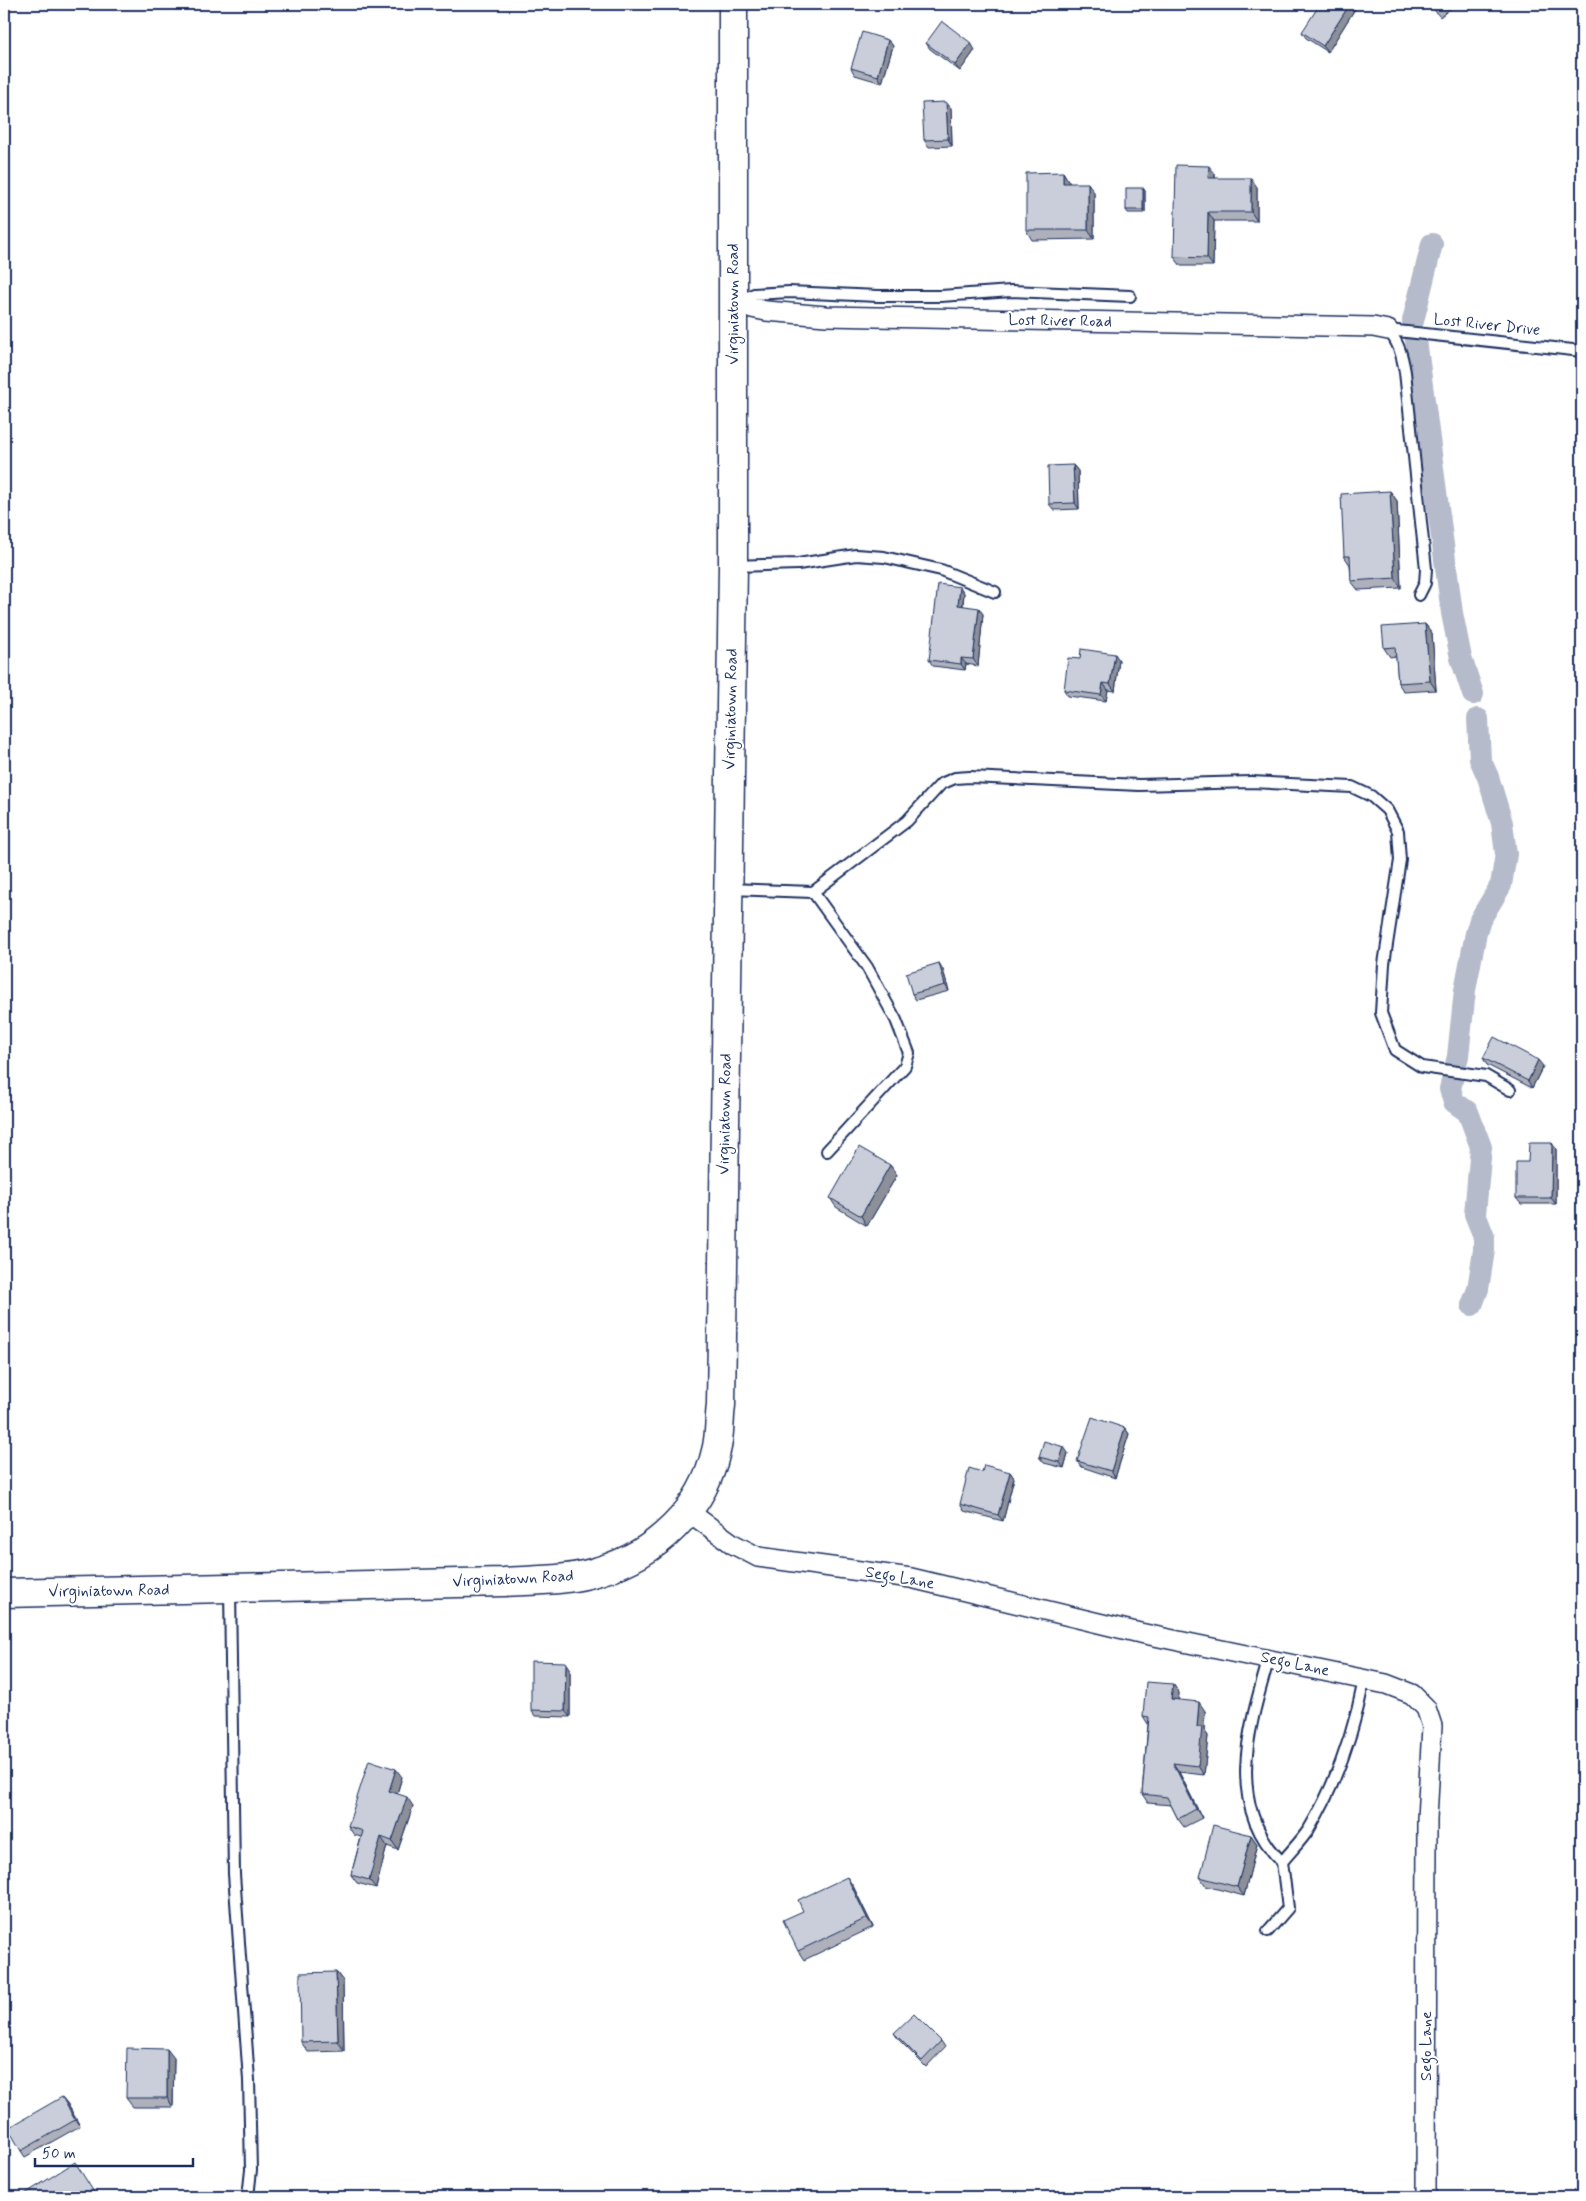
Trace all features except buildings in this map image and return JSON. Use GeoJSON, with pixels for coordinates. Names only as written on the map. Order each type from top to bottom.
{"type":"FeatureCollection","features":[{"type":"Feature","properties":{"kind":"street","name":"Virginiatown Road"},"geometry":{"type":"LineString","coordinates":[[4,1593],[504,1582],[574,1576],[599,1572],[634,1557],[667,1534],[689,1512],[707,1482],[717,1450],[721,1406],[733,566],[733,4]]}},
{"type":"Feature","properties":{"kind":"street","name":"Lost River Road"},"geometry":{"type":"LineString","coordinates":[[733,304],[766,311],[826,316],[1373,327],[1388,330]]}},
{"type":"Feature","properties":{"kind":"street","name":"Sego Lane"},"geometry":{"type":"LineString","coordinates":[[689,1512],[733,1544],[758,1557],[911,1578],[1140,1633],[1269,1658],[1364,1680],[1412,1694],[1426,1708],[1432,1726],[1427,1819],[1426,2197]]}},
{"type":"Feature","properties":{"kind":"lane"},"geometry":{"type":"LineString","coordinates":[[733,304],[754,294],[789,292],[941,296],[1011,291],[1130,296]]}},
{"type":"Feature","properties":{"kind":"lane"},"geometry":{"type":"LineString","coordinates":[[1388,330],[1395,338],[1402,354],[1426,569],[1425,583],[1419,595]]}},
{"type":"Feature","properties":{"kind":"lane","name":"Lost River Drive"},"geometry":{"type":"LineString","coordinates":[[1388,330],[1582,351]]}},
{"type":"Feature","properties":{"kind":"lane"},"geometry":{"type":"LineString","coordinates":[[733,566],[798,564],[856,555],[884,556],[941,570],[995,592]]}},
{"type":"Feature","properties":{"kind":"lane"},"geometry":{"type":"LineString","coordinates":[[729,889],[813,892],[907,821],[941,784],[955,778],[970,777],[1139,785],[1251,782],[1352,787],[1371,796],[1387,810],[1398,830],[1400,860],[1384,964],[1381,1013],[1395,1050],[1422,1067],[1486,1076],[1510,1090]]}},
{"type":"Feature","properties":{"kind":"lane"},"geometry":{"type":"LineString","coordinates":[[813,892],[868,967],[896,1020],[909,1053],[906,1066],[827,1152]]}},
{"type":"Feature","properties":{"kind":"lane"},"geometry":{"type":"LineString","coordinates":[[230,1588],[234,1874],[249,2080],[250,2170],[248,2197]]}},
{"type":"Feature","properties":{"kind":"lane"},"geometry":{"type":"LineString","coordinates":[[1268,1931],[1288,1908],[1282,1862],[1270,1850],[1255,1827],[1248,1795],[1246,1770],[1254,1710],[1269,1658]]}},
{"type":"Feature","properties":{"kind":"lane"},"geometry":{"type":"LineString","coordinates":[[1282,1862],[1308,1830],[1342,1760],[1356,1722],[1364,1680]]}},
{"type":"Feature","properties":{"kind":"waterway"},"geometry":{"type":"LineString","coordinates":[[1413,321],[1432,244]]}},
{"type":"Feature","properties":{"kind":"waterway"},"geometry":{"type":"LineString","coordinates":[[1416,340],[1452,613],[1461,658],[1473,694]]}},
{"type":"Feature","properties":{"kind":"waterway"},"geometry":{"type":"LineString","coordinates":[[1472,1305],[1478,1289],[1484,1250],[1484,1237],[1475,1214],[1481,1147],[1468,1112],[1454,1102],[1450,1089],[1458,1056],[1465,990],[1476,933],[1480,920],[1501,885],[1506,854],[1502,823],[1488,777],[1480,759],[1478,719]]}}]}
